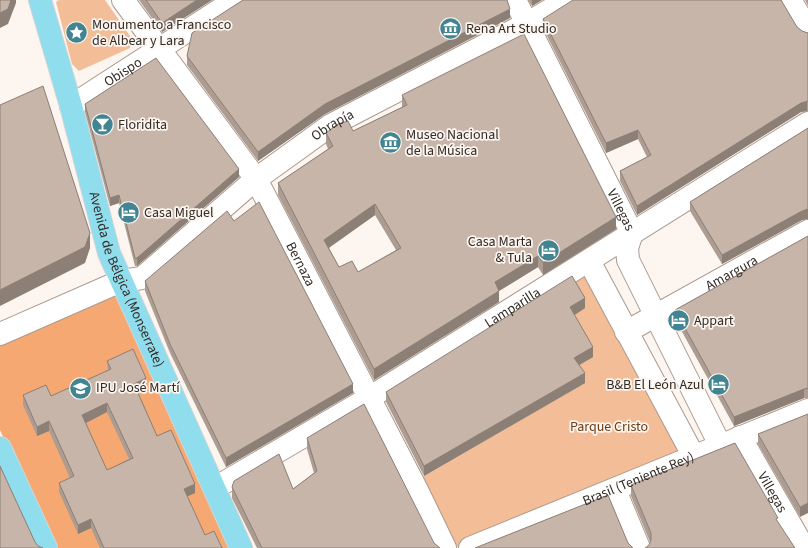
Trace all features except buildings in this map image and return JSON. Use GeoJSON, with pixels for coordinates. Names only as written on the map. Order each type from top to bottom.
{"type":"FeatureCollection","features":[{"type":"Feature","properties":{"kind":"main road","name":"Avenida de Bélgica (Monserrate)"},"geometry":{"type":"LineString","coordinates":[[40,0],[71,106],[109,253],[241,548]]}},
{"type":"Feature","properties":{"kind":"main road"},"geometry":{"type":"LineString","coordinates":[[0,448],[46,548]]}},
{"type":"Feature","properties":{"kind":"street","name":"Bernaza"},"geometry":{"type":"LineString","coordinates":[[123,0],[256,179],[445,548]]}},
{"type":"Feature","properties":{"kind":"street","name":"Obispo"},"geometry":{"type":"LineString","coordinates":[[71,106],[160,50],[235,0]]}},
{"type":"Feature","properties":{"kind":"street","name":"Villegas"},"geometry":{"type":"LineString","coordinates":[[515,0],[632,233],[627,248],[628,260],[720,445]]}},
{"type":"Feature","properties":{"kind":"street","name":"Obrapía"},"geometry":{"type":"LineString","coordinates":[[0,334],[121,281],[142,278],[256,179],[331,125],[526,24],[567,0]]}},
{"type":"Feature","properties":{"kind":"street"},"geometry":{"type":"LineString","coordinates":[[790,0],[808,30]]}},
{"type":"Feature","properties":{"kind":"street","name":"Lamparilla"},"geometry":{"type":"LineString","coordinates":[[215,488],[369,398],[808,123]]}},
{"type":"Feature","properties":{"kind":"street","name":"Amargura"},"geometry":{"type":"LineString","coordinates":[[626,332],[808,231]]}},
{"type":"Feature","properties":{"kind":"street"},"geometry":{"type":"LineString","coordinates":[[585,263],[626,332],[693,456]]}},
{"type":"Feature","properties":{"kind":"street","name":"Brasil (Teniente Rey)"},"geometry":{"type":"LineString","coordinates":[[470,548],[808,410]]}},
{"type":"Feature","properties":{"kind":"street","name":"Villegas"},"geometry":{"type":"LineString","coordinates":[[740,437],[804,548]]}},
{"type":"Feature","properties":{"kind":"street"},"geometry":{"type":"LineString","coordinates":[[615,490],[639,548]]}},
{"type":"Feature","properties":{"kind":"green space"},"geometry":{"type":"Polygon","coordinates":[[[59,0],[105,0],[130,36],[130,48],[79,71],[72,64],[56,2],[59,0]]]}},
{"type":"Feature","properties":{"kind":"green space","name":"Parque Cristo"},"geometry":{"type":"Polygon","coordinates":[[[584,272],[678,451],[464,545],[453,548],[419,479],[584,383],[574,368],[569,281],[584,272]]]}},
{"type":"Feature","properties":{"kind":"shaded area","name":"IPU José Martí"},"geometry":{"type":"Polygon","coordinates":[[[119,294],[234,548],[54,548],[0,430],[0,346],[119,294]]]}},
{"type":"Feature","properties":{"kind":"place","name":"Rena Art Studio"},"geometry":{"type":"Point","coordinates":[451,29]}},
{"type":"Feature","properties":{"kind":"place","name":"Monumento a Francisco de Albear y Lara"},"geometry":{"type":"Point","coordinates":[77,33]}},
{"type":"Feature","properties":{"kind":"place","name":"Floridita"},"geometry":{"type":"Point","coordinates":[102,125]}},
{"type":"Feature","properties":{"kind":"place","name":"Museo Nacional de la Música"},"geometry":{"type":"Point","coordinates":[391,143]}},
{"type":"Feature","properties":{"kind":"place","name":"Casa Miguel"},"geometry":{"type":"Point","coordinates":[129,213]}},
{"type":"Feature","properties":{"kind":"place","name":"Casa Marta & Tula"},"geometry":{"type":"Point","coordinates":[548,250]}},
{"type":"Feature","properties":{"kind":"place","name":"Appart"},"geometry":{"type":"Point","coordinates":[679,321]}},
{"type":"Feature","properties":{"kind":"place","name":"B&B El León Azul"},"geometry":{"type":"Point","coordinates":[719,385]}},
{"type":"Feature","properties":{"kind":"place","name":"IPU José Martí"},"geometry":{"type":"Point","coordinates":[81,388]}}]}
